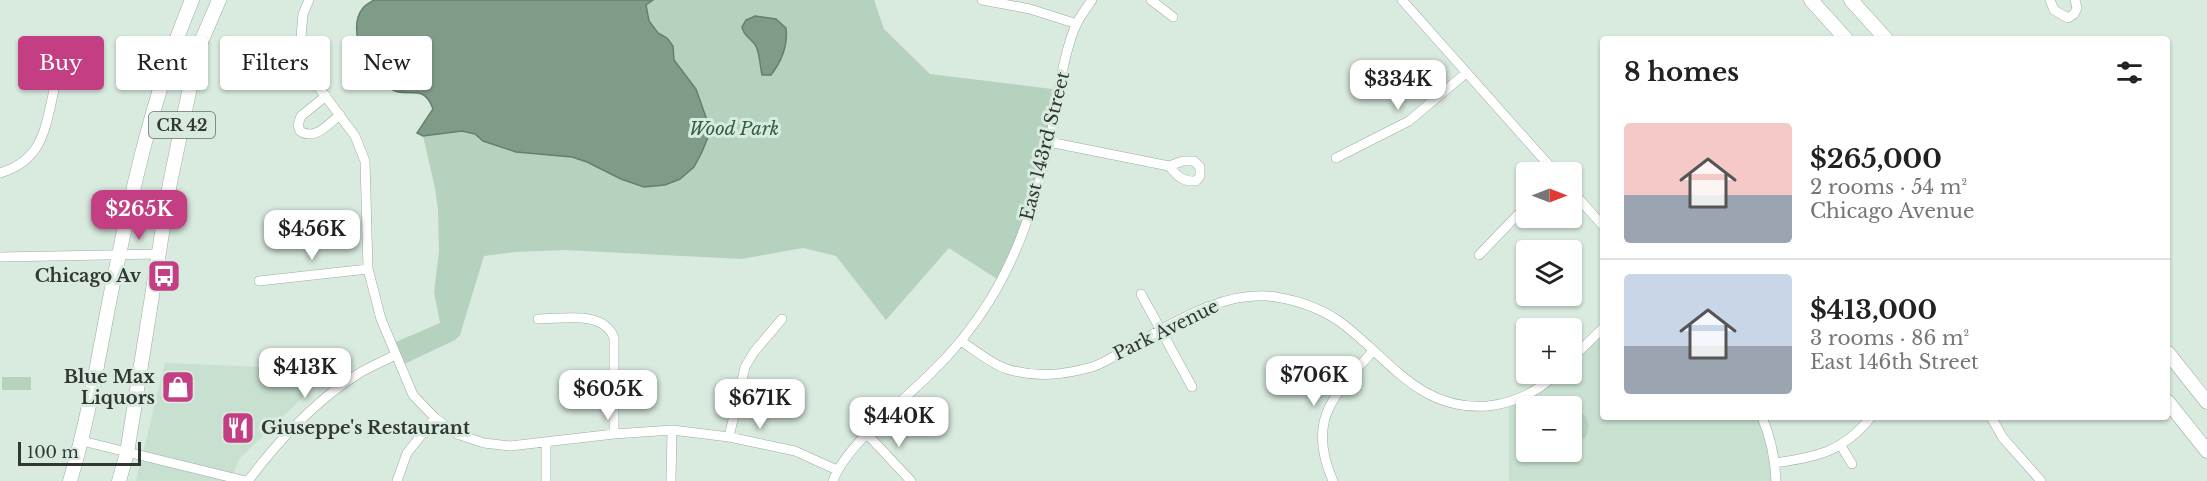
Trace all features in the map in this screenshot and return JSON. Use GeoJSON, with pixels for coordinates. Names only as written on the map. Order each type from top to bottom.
{"type":"FeatureCollection","features":[{"type":"Feature","properties":{"kind":"highway","name":"CR 42"},"geometry":{"type":"LineString","coordinates":[[70,481],[82,441],[119,255],[146,137],[178,33],[192,0]]}},
{"type":"Feature","properties":{"kind":"highway","name":"CR 42"},"geometry":{"type":"LineString","coordinates":[[120,481],[127,453],[170,183],[198,48],[219,0]]}},
{"type":"Feature","properties":{"kind":"highway"},"geometry":{"type":"LineString","coordinates":[[1811,0],[1843,36]]}},
{"type":"Feature","properties":{"kind":"highway"},"geometry":{"type":"LineString","coordinates":[[1851,0],[1883,36]]}},
{"type":"Feature","properties":{"kind":"highway"},"geometry":{"type":"LineString","coordinates":[[2170,356],[2207,402]]}},
{"type":"Feature","properties":{"kind":"highway"},"geometry":{"type":"LineString","coordinates":[[2170,405],[2207,452]]}},
{"type":"Feature","properties":{"kind":"street"},"geometry":{"type":"LineString","coordinates":[[309,0],[303,14],[301,38],[305,61],[314,81],[355,136],[365,161],[368,269],[381,319],[413,394],[435,418],[458,434],[484,443],[510,446],[672,430],[729,437],[795,451],[837,470]]}},
{"type":"Feature","properties":{"kind":"street"},"geometry":{"type":"LineString","coordinates":[[982,0],[1030,9],[1077,24]]}},
{"type":"Feature","properties":{"kind":"street","name":"East 143rd Street"},"geometry":{"type":"LineString","coordinates":[[833,481],[837,470],[867,434],[932,372],[961,340],[990,300],[1017,250],[1037,197],[1067,56],[1077,24],[1092,0]]}},
{"type":"Feature","properties":{"kind":"street"},"geometry":{"type":"LineString","coordinates":[[1151,0],[1173,17]]}},
{"type":"Feature","properties":{"kind":"street"},"geometry":{"type":"LineString","coordinates":[[1402,0],[1546,162]]}},
{"type":"Feature","properties":{"kind":"street"},"geometry":{"type":"LineString","coordinates":[[2050,0],[2054,10],[2068,18],[2077,8],[2075,0]]}},
{"type":"Feature","properties":{"kind":"street"},"geometry":{"type":"LineString","coordinates":[[1336,158],[1409,121],[1466,73]]}},
{"type":"Feature","properties":{"kind":"street"},"geometry":{"type":"LineString","coordinates":[[0,173],[22,164],[34,153],[45,130],[54,90]]}},
{"type":"Feature","properties":{"kind":"street"},"geometry":{"type":"LineString","coordinates":[[326,96],[301,116],[298,124],[300,131],[305,135],[314,134],[340,115]]}},
{"type":"Feature","properties":{"kind":"street"},"geometry":{"type":"LineString","coordinates":[[1050,142],[1169,166]]}},
{"type":"Feature","properties":{"kind":"street"},"geometry":{"type":"LineString","coordinates":[[1582,202],[1600,222]]}},
{"type":"Feature","properties":{"kind":"street"},"geometry":{"type":"LineString","coordinates":[[1479,255],[1516,216]]}},
{"type":"Feature","properties":{"kind":"street"},"geometry":{"type":"LineString","coordinates":[[0,257],[159,254]]}},
{"type":"Feature","properties":{"kind":"street"},"geometry":{"type":"LineString","coordinates":[[259,281],[368,269]]}},
{"type":"Feature","properties":{"kind":"street"},"geometry":{"type":"LineString","coordinates":[[1141,294],[1192,387]]}},
{"type":"Feature","properties":{"kind":"street","name":"Park Avenue"},"geometry":{"type":"LineString","coordinates":[[961,340],[1004,368],[1029,374],[1053,376],[1094,366],[1160,330],[1217,303],[1243,297],[1273,297],[1298,301],[1343,324],[1412,385],[1436,399],[1470,407],[1504,404],[1527,395],[1542,384]]}},
{"type":"Feature","properties":{"kind":"street"},"geometry":{"type":"LineString","coordinates":[[538,319],[597,319],[611,328],[614,338],[614,434]]}},
{"type":"Feature","properties":{"kind":"street"},"geometry":{"type":"LineString","coordinates":[[729,437],[745,367],[754,352],[782,319]]}},
{"type":"Feature","properties":{"kind":"street"},"geometry":{"type":"LineString","coordinates":[[1582,348],[1600,331]]}},
{"type":"Feature","properties":{"kind":"street"},"geometry":{"type":"LineString","coordinates":[[1333,481],[1324,461],[1322,432],[1328,406],[1339,388],[1373,351]]}},
{"type":"Feature","properties":{"kind":"street"},"geometry":{"type":"LineString","coordinates":[[82,441],[247,481],[271,450],[326,398],[357,374],[395,355]]}},
{"type":"Feature","properties":{"kind":"street"},"geometry":{"type":"LineString","coordinates":[[397,481],[407,453],[435,418]]}},
{"type":"Feature","properties":{"kind":"street"},"geometry":{"type":"LineString","coordinates":[[1763,420],[1769,434],[1776,481]]}},
{"type":"Feature","properties":{"kind":"street"},"geometry":{"type":"LineString","coordinates":[[1775,463],[1815,457],[1841,446],[1860,431],[1869,420]]}},
{"type":"Feature","properties":{"kind":"street"},"geometry":{"type":"LineString","coordinates":[[1993,420],[2003,438],[2041,481]]}},
{"type":"Feature","properties":{"kind":"street"},"geometry":{"type":"LineString","coordinates":[[670,481],[672,430]]}},
{"type":"Feature","properties":{"kind":"street"},"geometry":{"type":"LineString","coordinates":[[867,434],[911,481]]}},
{"type":"Feature","properties":{"kind":"street"},"geometry":{"type":"LineString","coordinates":[[546,442],[546,481]]}},
{"type":"Feature","properties":{"kind":"street"},"geometry":{"type":"LineString","coordinates":[[1841,446],[1852,464]]}},
{"type":"Feature","properties":{"kind":"shaded area"},"geometry":{"type":"Polygon","coordinates":[[[374,0],[653,0],[646,5],[649,21],[658,33],[667,38],[673,46],[674,60],[696,89],[708,123],[708,137],[702,152],[694,167],[680,179],[665,185],[644,187],[572,157],[516,152],[483,141],[475,134],[462,131],[423,136],[417,133],[433,109],[429,100],[422,94],[393,90],[432,90],[432,36],[358,36],[358,18],[364,7],[374,0]]]}},
{"type":"Feature","properties":{"kind":"shaded area"},"geometry":{"type":"Polygon","coordinates":[[[755,16],[776,19],[786,28],[783,53],[771,75],[762,75],[756,46],[744,33],[742,27],[746,20],[755,16]]]}},
{"type":"Feature","properties":{"kind":"shaded area"},"geometry":{"type":"Polygon","coordinates":[[[1600,330],[1600,420],[1763,420],[1776,481],[1509,481],[1509,402],[1516,398],[1516,462],[1582,462],[1582,396],[1519,396],[1539,384],[1582,384],[1582,348],[1600,330]]]}},
{"type":"Feature","properties":{"kind":"shaded area"},"geometry":{"type":"Polygon","coordinates":[[[165,363],[307,369],[306,394],[239,459],[231,481],[136,481],[165,363]]]}},
{"type":"Feature","properties":{"kind":"green space","name":"Wood Park"},"geometry":{"type":"Polygon","coordinates":[[[374,0],[874,0],[884,29],[930,74],[1060,90],[1037,197],[1000,281],[949,248],[886,320],[836,256],[803,248],[741,259],[564,250],[484,256],[460,335],[455,340],[400,366],[391,344],[440,323],[434,292],[439,251],[438,210],[423,136],[417,133],[433,109],[421,95],[393,90],[432,90],[432,36],[358,36],[358,16],[374,0]]]}},
{"type":"Feature","properties":{"kind":"green space"},"geometry":{"type":"Polygon","coordinates":[[[2,377],[31,377],[31,390],[2,390],[2,377]]]}},
{"type":"Feature","properties":{"kind":"green space"},"geometry":{"type":"Polygon","coordinates":[[[1582,413],[1588,423],[1585,438],[1582,439],[1582,413]]]}},
{"type":"Feature","properties":{"kind":"place","name":"Chicago Av"},"geometry":{"type":"Point","coordinates":[164,276]}},
{"type":"Feature","properties":{"kind":"place","name":"Blue Max Liquors"},"geometry":{"type":"Point","coordinates":[178,387]}},
{"type":"Feature","properties":{"kind":"place","name":"Giuseppe's Restaurant"},"geometry":{"type":"Point","coordinates":[238,428]}}]}
